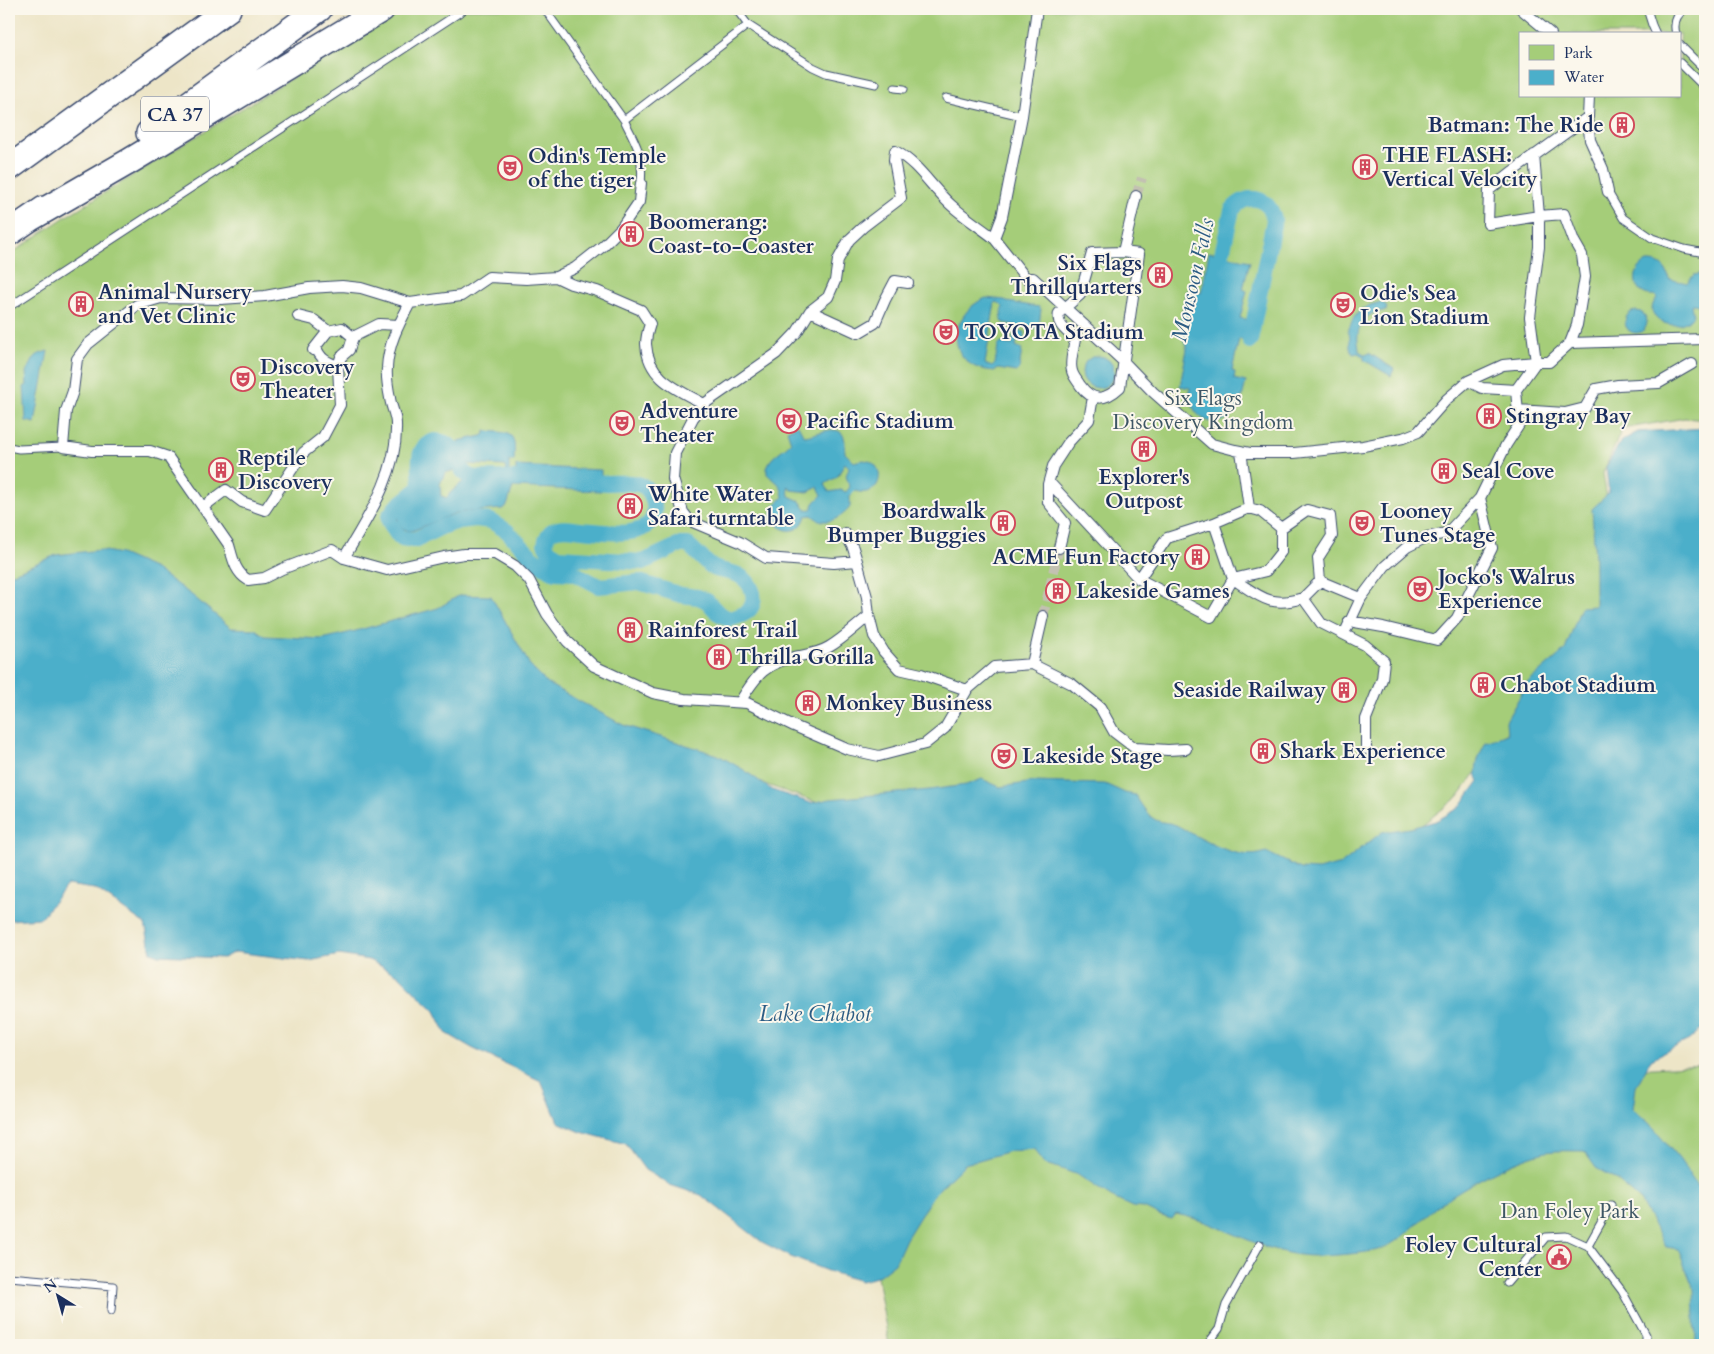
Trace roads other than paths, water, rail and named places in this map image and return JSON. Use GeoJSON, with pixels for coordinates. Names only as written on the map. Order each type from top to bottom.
{"type":"FeatureCollection","features":[{"type":"Feature","properties":{"kind":"highway"},"geometry":{"type":"LineString","coordinates":[[9,167],[203,9]]}},
{"type":"Feature","properties":{"kind":"highway","name":"CA 37"},"geometry":{"type":"LineString","coordinates":[[9,167],[228,9]]}},
{"type":"Feature","properties":{"kind":"highway","name":"CA 37"},"geometry":{"type":"LineString","coordinates":[[9,233],[319,9]]}},
{"type":"Feature","properties":{"kind":"highway"},"geometry":{"type":"LineString","coordinates":[[31,218],[130,162],[382,9]]}},
{"type":"Feature","properties":{"kind":"street"},"geometry":{"type":"LineString","coordinates":[[994,238],[1002,217],[1022,116],[1037,9]]}},
{"type":"Feature","properties":{"kind":"street"},"geometry":{"type":"LineString","coordinates":[[1521,9],[1549,32]]}},
{"type":"Feature","properties":{"kind":"street"},"geometry":{"type":"LineString","coordinates":[[1589,98],[1590,140],[1604,169],[1608,192]]}},
{"type":"Feature","properties":{"kind":"street"},"geometry":{"type":"LineString","coordinates":[[857,560],[834,562],[766,558],[740,542],[690,521],[683,512],[673,479],[675,453],[693,418],[704,404],[776,354],[797,332],[810,311],[828,297],[835,280],[838,260],[850,240],[863,227],[901,198],[894,160],[895,151],[905,157],[926,176],[951,205],[994,238],[1026,278],[1033,278],[1066,307],[1153,392],[1212,444],[1250,453],[1294,453],[1363,446],[1403,438],[1418,432],[1447,400],[1468,381],[1503,365],[1550,362],[1570,343],[1577,325],[1584,277],[1582,255],[1574,242],[1564,214],[1488,224],[1489,190],[1588,117]]}},
{"type":"Feature","properties":{"kind":"street"},"geometry":{"type":"LineString","coordinates":[[1480,498],[1492,548],[1457,618],[1437,640],[1383,627],[1348,624],[1361,598],[1385,566],[1407,547],[1427,537],[1447,533],[1480,498],[1506,445],[1519,425],[1516,390],[1536,362],[1530,317],[1539,246],[1539,216],[1534,155]]}},
{"type":"Feature","properties":{"kind":"street"},"geometry":{"type":"LineString","coordinates":[[641,183],[639,202],[621,228],[603,246],[575,268],[556,277],[526,279],[489,277],[461,296],[410,304],[361,288],[342,286],[309,288],[265,296],[221,299],[161,298],[137,305],[88,344],[77,359],[72,391],[66,411],[63,447],[92,450],[150,451],[168,457],[229,545],[240,575],[248,580],[264,578],[332,550],[344,558],[386,570],[464,554],[495,554],[515,566],[529,580],[547,614],[567,641],[594,666],[652,693],[684,699],[746,703],[847,749],[879,756],[925,744],[945,728],[967,690],[994,667],[1032,664],[1072,684],[1100,707],[1114,732],[1135,748],[1186,749]]}},
{"type":"Feature","properties":{"kind":"street"},"geometry":{"type":"LineString","coordinates":[[1123,252],[1136,196]]}},
{"type":"Feature","properties":{"kind":"street"},"geometry":{"type":"LineString","coordinates":[[1075,339],[1058,321],[1059,314],[1080,295],[1092,253],[1123,252],[1139,254],[1120,387],[1112,395],[1102,398],[1092,397],[1083,390],[1074,377],[1071,369],[1075,339],[1086,327]]}},
{"type":"Feature","properties":{"kind":"street"},"geometry":{"type":"LineString","coordinates":[[556,277],[571,284],[597,291],[641,310],[650,324],[646,343],[650,364],[664,382],[704,404]]}},
{"type":"Feature","properties":{"kind":"street"},"geometry":{"type":"LineString","coordinates":[[810,311],[858,333],[875,323],[895,281],[908,283]]}},
{"type":"Feature","properties":{"kind":"street"},"geometry":{"type":"LineString","coordinates":[[344,558],[386,481],[394,452],[396,423],[390,402],[387,368],[389,350],[410,304]]}},
{"type":"Feature","properties":{"kind":"street"},"geometry":{"type":"LineString","coordinates":[[298,316],[314,320],[328,331]]}},
{"type":"Feature","properties":{"kind":"street"},"geometry":{"type":"LineString","coordinates":[[203,507],[226,490],[242,502],[265,510],[303,453],[323,437],[340,405],[338,366],[340,357],[349,350],[353,337],[379,324],[399,325]]}},
{"type":"Feature","properties":{"kind":"street"},"geometry":{"type":"LineString","coordinates":[[338,366],[320,357],[315,349],[328,331],[342,328],[353,337]]}},
{"type":"Feature","properties":{"kind":"street"},"geometry":{"type":"LineString","coordinates":[[1570,343],[1705,339]]}},
{"type":"Feature","properties":{"kind":"street"},"geometry":{"type":"LineString","coordinates":[[1518,410],[1565,413],[1585,408],[1596,389],[1618,385],[1659,383],[1692,364]]}},
{"type":"Feature","properties":{"kind":"street"},"geometry":{"type":"LineString","coordinates":[[1468,381],[1482,388],[1516,390]]}},
{"type":"Feature","properties":{"kind":"street"},"geometry":{"type":"LineString","coordinates":[[1059,548],[1064,523],[1048,502],[1049,482],[1053,466],[1068,443],[1089,420],[1092,397]]}},
{"type":"Feature","properties":{"kind":"street"},"geometry":{"type":"LineString","coordinates":[[1241,451],[1249,508]]}},
{"type":"Feature","properties":{"kind":"street"},"geometry":{"type":"LineString","coordinates":[[1049,482],[1139,579],[1211,617],[1233,579],[1266,571],[1281,552],[1281,528]]}},
{"type":"Feature","properties":{"kind":"street"},"geometry":{"type":"LineString","coordinates":[[1139,579],[1167,538],[1214,523],[1249,508],[1260,511],[1281,528]]}},
{"type":"Feature","properties":{"kind":"street"},"geometry":{"type":"LineString","coordinates":[[1214,523],[1233,579],[1266,601],[1287,603],[1303,598],[1320,581],[1318,558],[1332,536],[1330,516],[1308,510],[1281,528]]}},
{"type":"Feature","properties":{"kind":"street"},"geometry":{"type":"LineString","coordinates":[[845,533],[857,560],[867,597],[874,636],[884,652],[899,669],[967,690]]}},
{"type":"Feature","properties":{"kind":"street"},"geometry":{"type":"LineString","coordinates":[[1320,581],[1361,598]]}},
{"type":"Feature","properties":{"kind":"street"},"geometry":{"type":"LineString","coordinates":[[1303,598],[1321,623],[1365,645],[1384,661],[1382,679],[1366,719],[1366,749]]}},
{"type":"Feature","properties":{"kind":"street"},"geometry":{"type":"LineString","coordinates":[[740,702],[752,682],[763,669],[829,648],[869,616]]}},
{"type":"Feature","properties":{"kind":"street"},"geometry":{"type":"LineString","coordinates":[[1032,664],[1043,616]]}},
{"type":"Feature","properties":{"kind":"lane"},"geometry":{"type":"LineString","coordinates":[[9,307],[465,9]]}},
{"type":"Feature","properties":{"kind":"lane"},"geometry":{"type":"LineString","coordinates":[[547,9],[624,120],[640,149],[641,183]]}},
{"type":"Feature","properties":{"kind":"lane"},"geometry":{"type":"LineString","coordinates":[[736,9],[748,25],[813,67],[826,73],[876,84]]}},
{"type":"Feature","properties":{"kind":"lane"},"geometry":{"type":"LineString","coordinates":[[1647,9],[1655,32]]}},
{"type":"Feature","properties":{"kind":"lane"},"geometry":{"type":"LineString","coordinates":[[1676,32],[1677,17],[1685,9]]}},
{"type":"Feature","properties":{"kind":"lane"},"geometry":{"type":"LineString","coordinates":[[624,120],[748,25]]}},
{"type":"Feature","properties":{"kind":"lane"},"geometry":{"type":"LineString","coordinates":[[1682,47],[1705,70]]}},
{"type":"Feature","properties":{"kind":"lane"},"geometry":{"type":"LineString","coordinates":[[1682,65],[1705,88]]}},
{"type":"Feature","properties":{"kind":"lane"},"geometry":{"type":"LineString","coordinates":[[895,88],[904,89]]}},
{"type":"Feature","properties":{"kind":"lane"},"geometry":{"type":"LineString","coordinates":[[946,98],[1022,116]]}},
{"type":"Feature","properties":{"kind":"lane"},"geometry":{"type":"LineString","coordinates":[[1608,192],[1623,218],[1652,238],[1684,249],[1705,253]]}},
{"type":"Feature","properties":{"kind":"lane"},"geometry":{"type":"LineString","coordinates":[[9,447],[19,449],[63,447]]}},
{"type":"Feature","properties":{"kind":"lane"},"geometry":{"type":"LineString","coordinates":[[1588,1246],[1611,1205]]}},
{"type":"Feature","properties":{"kind":"lane"},"geometry":{"type":"LineString","coordinates":[[1507,1283],[1546,1237],[1566,1236],[1588,1246],[1622,1291],[1646,1335],[1646,1345]]}},
{"type":"Feature","properties":{"kind":"lane"},"geometry":{"type":"LineString","coordinates":[[1207,1345],[1219,1329],[1226,1305],[1260,1244]]}},
{"type":"Feature","properties":{"kind":"lane"},"geometry":{"type":"LineString","coordinates":[[9,1277],[112,1286],[111,1311]]}},
{"type":"Feature","properties":{"kind":"water"},"geometry":{"type":"Polygon","coordinates":[[[1209,252],[1250,261],[1243,289],[1247,291],[1240,318],[1250,320],[1245,340],[1239,339],[1232,371],[1235,372],[1234,379],[1246,382],[1241,401],[1235,412],[1219,422],[1211,422],[1198,414],[1190,398],[1190,388],[1180,386],[1187,349],[1179,327],[1187,290],[1201,293],[1209,252]]]}},
{"type":"Feature","properties":{"kind":"water"},"geometry":{"type":"Polygon","coordinates":[[[1647,262],[1662,266],[1669,279],[1687,283],[1694,275],[1705,273],[1705,306],[1691,305],[1693,315],[1687,321],[1679,324],[1671,325],[1657,319],[1653,313],[1653,306],[1657,298],[1655,295],[1648,295],[1642,292],[1636,283],[1637,271],[1647,262]]]}},
{"type":"Feature","properties":{"kind":"water"},"geometry":{"type":"Polygon","coordinates":[[[986,298],[1005,300],[1041,309],[1039,326],[1036,328],[1019,326],[1019,331],[1025,332],[1023,341],[1017,340],[1016,346],[1022,349],[1019,370],[1016,372],[978,368],[961,355],[957,346],[958,327],[969,309],[986,298]],[[995,302],[985,364],[992,367],[995,364],[998,346],[1001,343],[1012,345],[1015,325],[1004,323],[1001,320],[1003,307],[995,302]]]}},
{"type":"Feature","properties":{"kind":"water"},"geometry":{"type":"Polygon","coordinates":[[[1381,302],[1387,306],[1386,311],[1371,314],[1361,325],[1358,337],[1359,351],[1366,355],[1369,353],[1394,369],[1391,376],[1364,360],[1364,357],[1358,353],[1353,354],[1348,331],[1353,319],[1362,308],[1364,309],[1381,302]]]}},
{"type":"Feature","properties":{"kind":"water"},"geometry":{"type":"Polygon","coordinates":[[[1636,311],[1644,314],[1647,322],[1644,330],[1636,333],[1628,330],[1625,322],[1628,314],[1636,311]]]}},
{"type":"Feature","properties":{"kind":"water"},"geometry":{"type":"Polygon","coordinates":[[[48,351],[35,423],[26,421],[24,387],[27,385],[26,372],[36,356],[48,351]]]}},
{"type":"Feature","properties":{"kind":"water"},"geometry":{"type":"Polygon","coordinates":[[[1098,356],[1110,360],[1114,372],[1110,384],[1098,388],[1086,384],[1082,372],[1086,360],[1098,356]]]}},
{"type":"Feature","properties":{"kind":"water"},"geometry":{"type":"Polygon","coordinates":[[[798,425],[804,436],[831,430],[841,433],[845,439],[845,453],[854,462],[865,460],[873,463],[878,469],[878,483],[873,489],[866,492],[855,491],[850,496],[850,507],[838,518],[822,521],[812,515],[806,516],[801,525],[794,530],[786,530],[779,526],[774,521],[772,513],[775,506],[783,498],[782,492],[778,483],[767,474],[767,468],[775,455],[791,442],[787,430],[798,425]],[[845,463],[837,477],[825,484],[829,492],[841,490],[846,492],[850,487],[846,476],[849,467],[845,463]],[[789,486],[789,496],[800,501],[806,510],[811,509],[822,495],[818,487],[808,492],[791,490],[789,486]]]}},
{"type":"Feature","properties":{"kind":"water","name":"Lake Chabot"},"geometry":{"type":"Polygon","coordinates":[[[1705,428],[1705,1026],[1689,1040],[1651,1059],[1636,1087],[1633,1109],[1649,1123],[1680,1160],[1699,1189],[1705,1213],[1705,1345],[1696,1345],[1694,1289],[1678,1249],[1666,1247],[1639,1199],[1614,1178],[1596,1168],[1584,1151],[1546,1152],[1493,1172],[1444,1201],[1406,1233],[1381,1249],[1360,1253],[1317,1256],[1298,1255],[1263,1246],[1194,1218],[1176,1214],[1172,1219],[1144,1208],[1132,1207],[1111,1197],[1078,1175],[1044,1164],[1035,1149],[1010,1151],[965,1164],[934,1194],[906,1239],[895,1263],[877,1277],[861,1281],[830,1272],[791,1257],[762,1242],[701,1195],[670,1185],[645,1170],[626,1144],[581,1132],[558,1122],[541,1081],[472,1048],[446,1033],[435,1011],[398,975],[369,960],[339,955],[309,961],[235,952],[223,958],[159,955],[151,952],[145,924],[95,889],[67,885],[41,918],[9,920],[9,575],[56,555],[100,550],[121,554],[155,569],[193,596],[231,628],[255,629],[265,636],[322,639],[438,608],[460,595],[491,596],[531,667],[548,684],[623,725],[718,755],[744,770],[772,790],[811,803],[830,799],[966,785],[982,779],[1000,787],[1034,782],[1105,784],[1125,793],[1135,795],[1154,819],[1176,825],[1220,848],[1232,852],[1255,855],[1266,852],[1301,869],[1318,870],[1341,864],[1382,832],[1410,828],[1436,821],[1459,808],[1479,781],[1476,771],[1479,756],[1486,742],[1507,734],[1506,721],[1528,682],[1565,650],[1581,607],[1595,606],[1592,509],[1609,493],[1606,467],[1621,441],[1638,432],[1705,428]]]}},
{"type":"Feature","properties":{"kind":"water"},"geometry":{"type":"Polygon","coordinates":[[[485,431],[502,432],[513,439],[514,461],[509,461],[509,471],[506,471],[505,466],[467,464],[463,461],[458,441],[482,436],[485,434],[485,431]]]}},
{"type":"Feature","properties":{"kind":"water"},"geometry":{"type":"Polygon","coordinates":[[[440,445],[451,455],[455,470],[445,473],[440,484],[441,496],[447,498],[450,493],[474,472],[516,473],[516,466],[601,470],[601,491],[513,487],[507,506],[502,509],[456,513],[412,531],[405,530],[399,523],[397,513],[421,492],[424,485],[427,453],[440,445]]]}},
{"type":"Feature","properties":{"kind":"waterway","name":"Monsoon Falls"},"geometry":{"type":"LineString","coordinates":[[1217,275],[1232,210],[1244,200],[1257,199],[1263,202],[1272,212],[1274,220],[1250,341]]}},
{"type":"Feature","properties":{"kind":"waterway"},"geometry":{"type":"LineString","coordinates":[[434,441],[451,447],[464,472],[479,478],[627,483],[645,487],[650,494],[654,506],[652,519],[647,526],[640,530],[620,533],[567,528],[556,529],[547,536],[545,544],[549,551],[559,557],[643,562],[679,545],[688,545],[714,568],[734,573],[747,582],[753,595],[750,609],[740,616],[729,619],[718,613],[707,601],[698,597],[681,595],[639,582],[599,586],[574,573],[555,572],[534,559],[507,531],[491,521],[476,519],[459,521],[441,527],[415,540],[401,538],[389,521],[389,516],[395,508],[421,487],[421,454],[427,444],[434,441]]}},
{"type":"Feature","properties":{"kind":"tunnel"},"geometry":{"type":"LineString","coordinates":[[1136,196],[1142,178]]}},
{"type":"Feature","properties":{"kind":"tunnel"},"geometry":{"type":"LineString","coordinates":[[1043,616],[1059,548]]}},
{"type":"Feature","properties":{"kind":"place","name":"Batman: The Ride"},"geometry":{"type":"Point","coordinates":[1622,125]}},
{"type":"Feature","properties":{"kind":"place","name":"THE FLASH: Vertical Velocity"},"geometry":{"type":"Point","coordinates":[1365,167]}},
{"type":"Feature","properties":{"kind":"place","name":"Odin's Temple of the tiger"},"geometry":{"type":"Point","coordinates":[510,168]}},
{"type":"Feature","properties":{"kind":"place","name":"Boomerang: Coast-to-Coaster"},"geometry":{"type":"Point","coordinates":[631,234]}},
{"type":"Feature","properties":{"kind":"place","name":"Six Flags Thrillquarters"},"geometry":{"type":"Point","coordinates":[1160,275]}},
{"type":"Feature","properties":{"kind":"place","name":"Animal Nursery and Vet Clinic"},"geometry":{"type":"Point","coordinates":[81,304]}},
{"type":"Feature","properties":{"kind":"place","name":"Odie's Sea Lion Stadium"},"geometry":{"type":"Point","coordinates":[1343,305]}},
{"type":"Feature","properties":{"kind":"place","name":"TOYOTA Stadium"},"geometry":{"type":"Point","coordinates":[946,332]}},
{"type":"Feature","properties":{"kind":"place","name":"Discovery Theater"},"geometry":{"type":"Point","coordinates":[243,379]}},
{"type":"Feature","properties":{"kind":"place","name":"Stingray Bay"},"geometry":{"type":"Point","coordinates":[1489,416]}},
{"type":"Feature","properties":{"kind":"place","name":"Pacific Stadium"},"geometry":{"type":"Point","coordinates":[789,421]}},
{"type":"Feature","properties":{"kind":"place","name":"Adventure Theater"},"geometry":{"type":"Point","coordinates":[622,423]}},
{"type":"Feature","properties":{"kind":"place","name":"Explorer's Outpost"},"geometry":{"type":"Point","coordinates":[1144,449]}},
{"type":"Feature","properties":{"kind":"place","name":"Reptile Discovery"},"geometry":{"type":"Point","coordinates":[221,470]}},
{"type":"Feature","properties":{"kind":"place","name":"Seal Cove"},"geometry":{"type":"Point","coordinates":[1444,471]}},
{"type":"Feature","properties":{"kind":"place","name":"White Water Safari turntable"},"geometry":{"type":"Point","coordinates":[630,506]}},
{"type":"Feature","properties":{"kind":"place","name":"Boardwalk Bumper Buggies"},"geometry":{"type":"Point","coordinates":[1003,523]}},
{"type":"Feature","properties":{"kind":"place","name":"Looney Tunes Stage"},"geometry":{"type":"Point","coordinates":[1362,523]}},
{"type":"Feature","properties":{"kind":"place","name":"ACME Fun Factory"},"geometry":{"type":"Point","coordinates":[1197,557]}},
{"type":"Feature","properties":{"kind":"place","name":"Jocko's Walrus Experience"},"geometry":{"type":"Point","coordinates":[1420,589]}},
{"type":"Feature","properties":{"kind":"place","name":"Lakeside Games"},"geometry":{"type":"Point","coordinates":[1058,591]}},
{"type":"Feature","properties":{"kind":"place","name":"Rainforest Trail"},"geometry":{"type":"Point","coordinates":[630,630]}},
{"type":"Feature","properties":{"kind":"place","name":"Thrilla Gorilla"},"geometry":{"type":"Point","coordinates":[719,657]}},
{"type":"Feature","properties":{"kind":"place","name":"Chabot Stadium"},"geometry":{"type":"Point","coordinates":[1483,685]}},
{"type":"Feature","properties":{"kind":"place","name":"Seaside Railway"},"geometry":{"type":"Point","coordinates":[1344,690]}},
{"type":"Feature","properties":{"kind":"place","name":"Monkey Business"},"geometry":{"type":"Point","coordinates":[808,703]}},
{"type":"Feature","properties":{"kind":"place","name":"Shark Experience"},"geometry":{"type":"Point","coordinates":[1263,751]}},
{"type":"Feature","properties":{"kind":"place","name":"Lakeside Stage"},"geometry":{"type":"Point","coordinates":[1004,756]}},
{"type":"Feature","properties":{"kind":"place","name":"Foley Cultural Center"},"geometry":{"type":"Point","coordinates":[1559,1257]}},
{"type":"Feature","properties":{"kind":"park label","name":"Six Flags Discovery Kingdom"},"geometry":{"type":"Point","coordinates":[1203,410]}},
{"type":"Feature","properties":{"kind":"park label","name":"Dan Foley Park"},"geometry":{"type":"Point","coordinates":[1570,1211]}}]}
